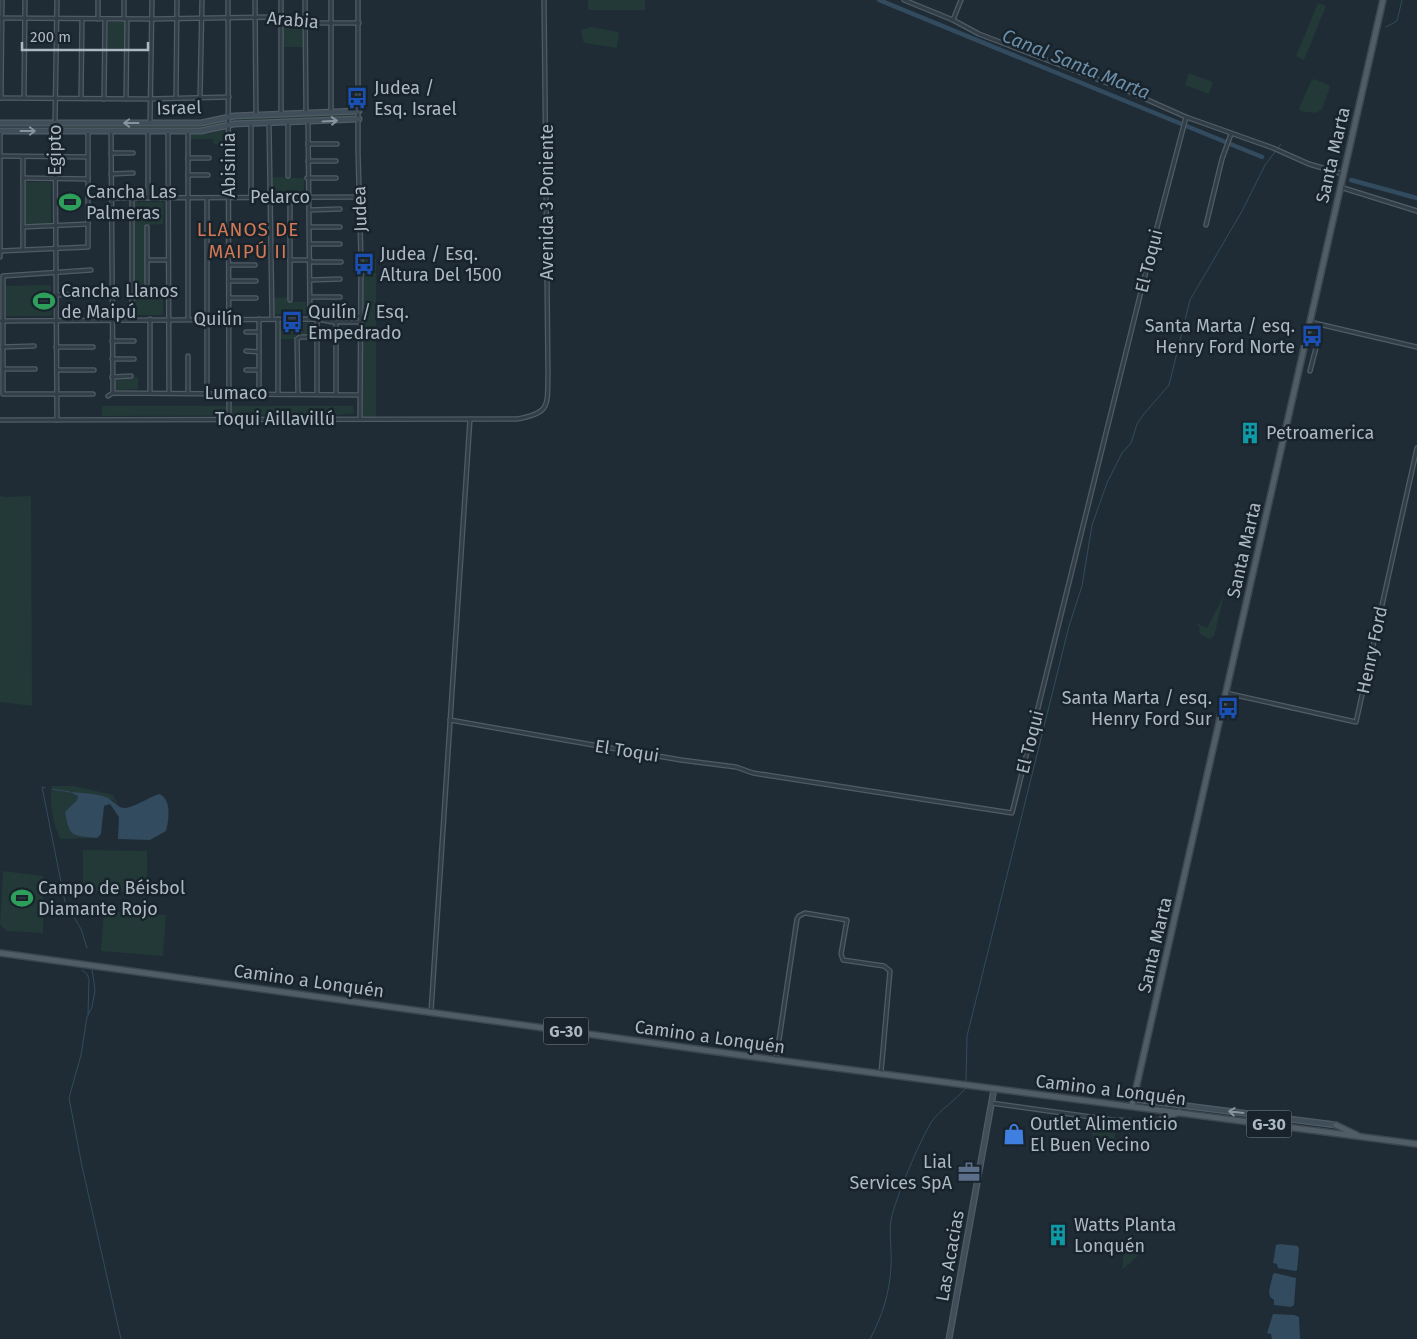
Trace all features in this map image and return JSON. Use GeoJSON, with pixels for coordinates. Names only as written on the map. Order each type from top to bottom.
{"type":"FeatureCollection","features":[{"type":"Feature","properties":{"kind":"main road","name":"Santa Marta"},"geometry":{"type":"LineString","coordinates":[[1132,1106],[1383,0]]}},
{"type":"Feature","properties":{"kind":"main road","name":"Camino a Lonquén"},"geometry":{"type":"LineString","coordinates":[[0,953],[776,1060],[1417,1144]]}},
{"type":"Feature","properties":{"kind":"main road"},"geometry":{"type":"LineString","coordinates":[[1120,1120],[1152,1124],[1179,1112]]}},
{"type":"Feature","properties":{"kind":"main road"},"geometry":{"type":"LineString","coordinates":[[1336,1125],[1359,1136]]}},
{"type":"Feature","properties":{"kind":"street"},"geometry":{"type":"LineString","coordinates":[[2,0],[0,98],[150,99],[229,97]]}},
{"type":"Feature","properties":{"kind":"street"},"geometry":{"type":"LineString","coordinates":[[24,98],[25,0]]}},
{"type":"Feature","properties":{"kind":"street","name":"Egipto"},"geometry":{"type":"LineString","coordinates":[[56,0],[57,420]]}},
{"type":"Feature","properties":{"kind":"street"},"geometry":{"type":"LineString","coordinates":[[98,0],[98,19]]}},
{"type":"Feature","properties":{"kind":"street"},"geometry":{"type":"LineString","coordinates":[[124,0],[126,19],[126,99]]}},
{"type":"Feature","properties":{"kind":"street"},"geometry":{"type":"LineString","coordinates":[[150,123],[152,0]]}},
{"type":"Feature","properties":{"kind":"street"},"geometry":{"type":"LineString","coordinates":[[176,98],[177,0]]}},
{"type":"Feature","properties":{"kind":"street"},"geometry":{"type":"LineString","coordinates":[[200,97],[202,0]]}},
{"type":"Feature","properties":{"kind":"street","name":"Abisinia"},"geometry":{"type":"LineString","coordinates":[[228,0],[229,420]]}},
{"type":"Feature","properties":{"kind":"street"},"geometry":{"type":"LineString","coordinates":[[255,0],[256,114]]}},
{"type":"Feature","properties":{"kind":"street"},"geometry":{"type":"LineString","coordinates":[[281,0],[281,114]]}},
{"type":"Feature","properties":{"kind":"street"},"geometry":{"type":"LineString","coordinates":[[306,0],[306,113]]}},
{"type":"Feature","properties":{"kind":"street"},"geometry":{"type":"LineString","coordinates":[[330,0],[331,112]]}},
{"type":"Feature","properties":{"kind":"street","name":"Judea"},"geometry":{"type":"LineString","coordinates":[[358,0],[360,418]]}},
{"type":"Feature","properties":{"kind":"street","name":"Avenida 3 Poniente"},"geometry":{"type":"LineString","coordinates":[[544,0],[546,405]]}},
{"type":"Feature","properties":{"kind":"street"},"geometry":{"type":"LineString","coordinates":[[904,0],[953,20],[979,34],[1122,89],[1186,117],[1274,148],[1309,164],[1343,174]]}},
{"type":"Feature","properties":{"kind":"street"},"geometry":{"type":"LineString","coordinates":[[953,20],[961,0]]}},
{"type":"Feature","properties":{"kind":"street","name":"Arabia"},"geometry":{"type":"LineString","coordinates":[[1,18],[152,19],[256,17],[281,18],[306,23],[359,23]]}},
{"type":"Feature","properties":{"kind":"street"},"geometry":{"type":"LineString","coordinates":[[81,98],[82,19]]}},
{"type":"Feature","properties":{"kind":"street"},"geometry":{"type":"LineString","coordinates":[[104,19],[104,99]]}},
{"type":"Feature","properties":{"kind":"street","name":"Israel"},"geometry":{"type":"LineString","coordinates":[[0,123],[201,123],[256,114],[359,111]]}},
{"type":"Feature","properties":{"kind":"street","name":"El Toqui"},"geometry":{"type":"LineString","coordinates":[[450,720],[736,767],[753,773],[1012,813],[1186,117]]}},
{"type":"Feature","properties":{"kind":"street","name":"Israel"},"geometry":{"type":"LineString","coordinates":[[0,131],[188,131],[251,123],[359,119]]}},
{"type":"Feature","properties":{"kind":"street"},"geometry":{"type":"LineString","coordinates":[[288,122],[288,176]]}},
{"type":"Feature","properties":{"kind":"street"},"geometry":{"type":"LineString","coordinates":[[308,122],[310,319]]}},
{"type":"Feature","properties":{"kind":"street"},"geometry":{"type":"LineString","coordinates":[[251,123],[251,198]]}},
{"type":"Feature","properties":{"kind":"street"},"geometry":{"type":"LineString","coordinates":[[269,123],[272,319]]}},
{"type":"Feature","properties":{"kind":"street"},"geometry":{"type":"LineString","coordinates":[[0,131],[0,257]]}},
{"type":"Feature","properties":{"kind":"street"},"geometry":{"type":"LineString","coordinates":[[0,251],[88,247],[88,131]]}},
{"type":"Feature","properties":{"kind":"street"},"geometry":{"type":"LineString","coordinates":[[108,396],[113,393],[111,131]]}},
{"type":"Feature","properties":{"kind":"street"},"geometry":{"type":"LineString","coordinates":[[148,131],[148,198]]}},
{"type":"Feature","properties":{"kind":"street"},"geometry":{"type":"LineString","coordinates":[[168,131],[169,393]]}},
{"type":"Feature","properties":{"kind":"street"},"geometry":{"type":"LineString","coordinates":[[188,131],[188,319]]}},
{"type":"Feature","properties":{"kind":"street"},"geometry":{"type":"LineString","coordinates":[[1206,224],[1231,134]]}},
{"type":"Feature","properties":{"kind":"street"},"geometry":{"type":"LineString","coordinates":[[308,144],[337,144]]}},
{"type":"Feature","properties":{"kind":"street"},"geometry":{"type":"LineString","coordinates":[[111,153],[133,153]]}},
{"type":"Feature","properties":{"kind":"street"},"geometry":{"type":"LineString","coordinates":[[0,156],[88,156]]}},
{"type":"Feature","properties":{"kind":"street"},"geometry":{"type":"LineString","coordinates":[[23,156],[23,250]]}},
{"type":"Feature","properties":{"kind":"street"},"geometry":{"type":"LineString","coordinates":[[188,158],[209,158]]}},
{"type":"Feature","properties":{"kind":"street"},"geometry":{"type":"LineString","coordinates":[[308,161],[336,161]]}},
{"type":"Feature","properties":{"kind":"street"},"geometry":{"type":"LineString","coordinates":[[111,174],[133,173]]}},
{"type":"Feature","properties":{"kind":"street"},"geometry":{"type":"LineString","coordinates":[[188,175],[208,176]]}},
{"type":"Feature","properties":{"kind":"street"},"geometry":{"type":"LineString","coordinates":[[23,178],[88,179]]}},
{"type":"Feature","properties":{"kind":"street"},"geometry":{"type":"LineString","coordinates":[[308,178],[336,178]]}},
{"type":"Feature","properties":{"kind":"street"},"geometry":{"type":"LineString","coordinates":[[1340,187],[1417,211]]}},
{"type":"Feature","properties":{"kind":"street","name":"Pelarco"},"geometry":{"type":"LineString","coordinates":[[111,198],[360,197]]}},
{"type":"Feature","properties":{"kind":"street"},"geometry":{"type":"LineString","coordinates":[[132,198],[132,320]]}},
{"type":"Feature","properties":{"kind":"street"},"geometry":{"type":"LineString","coordinates":[[206,198],[207,393]]}},
{"type":"Feature","properties":{"kind":"street"},"geometry":{"type":"LineString","coordinates":[[290,198],[290,300]]}},
{"type":"Feature","properties":{"kind":"street"},"geometry":{"type":"LineString","coordinates":[[310,210],[340,209]]}},
{"type":"Feature","properties":{"kind":"street"},"geometry":{"type":"LineString","coordinates":[[23,227],[88,224]]}},
{"type":"Feature","properties":{"kind":"street"},"geometry":{"type":"LineString","coordinates":[[147,227],[147,292]]}},
{"type":"Feature","properties":{"kind":"street"},"geometry":{"type":"LineString","coordinates":[[310,227],[340,227]]}},
{"type":"Feature","properties":{"kind":"street"},"geometry":{"type":"LineString","coordinates":[[310,244],[340,244]]}},
{"type":"Feature","properties":{"kind":"street"},"geometry":{"type":"LineString","coordinates":[[147,260],[168,260]]}},
{"type":"Feature","properties":{"kind":"street"},"geometry":{"type":"LineString","coordinates":[[290,260],[341,262]]}},
{"type":"Feature","properties":{"kind":"street"},"geometry":{"type":"LineString","coordinates":[[229,265],[255,265]]}},
{"type":"Feature","properties":{"kind":"street"},"geometry":{"type":"LineString","coordinates":[[91,270],[2,276],[1,321],[3,394],[93,394]]}},
{"type":"Feature","properties":{"kind":"street"},"geometry":{"type":"LineString","coordinates":[[310,280],[340,279]]}},
{"type":"Feature","properties":{"kind":"street"},"geometry":{"type":"LineString","coordinates":[[229,281],[256,281]]}},
{"type":"Feature","properties":{"kind":"street"},"geometry":{"type":"LineString","coordinates":[[56,295],[92,294]]}},
{"type":"Feature","properties":{"kind":"street"},"geometry":{"type":"LineString","coordinates":[[310,297],[340,297]]}},
{"type":"Feature","properties":{"kind":"street"},"geometry":{"type":"LineString","coordinates":[[229,298],[256,298]]}},
{"type":"Feature","properties":{"kind":"street","name":"Quilín"},"geometry":{"type":"LineString","coordinates":[[317,319],[331,316],[360,316]]}},
{"type":"Feature","properties":{"kind":"street"},"geometry":{"type":"LineString","coordinates":[[259,319],[259,393]]}},
{"type":"Feature","properties":{"kind":"street"},"geometry":{"type":"LineString","coordinates":[[278,319],[278,393]]}},
{"type":"Feature","properties":{"kind":"street"},"geometry":{"type":"LineString","coordinates":[[317,319],[317,394]]}},
{"type":"Feature","properties":{"kind":"street","name":"Quilín"},"geometry":{"type":"LineString","coordinates":[[1,321],[317,319],[336,322],[360,322]]}},
{"type":"Feature","properties":{"kind":"street"},"geometry":{"type":"LineString","coordinates":[[150,320],[150,393]]}},
{"type":"Feature","properties":{"kind":"street"},"geometry":{"type":"LineString","coordinates":[[336,322],[336,394]]}},
{"type":"Feature","properties":{"kind":"street"},"geometry":{"type":"LineString","coordinates":[[1310,322],[1417,347]]}},
{"type":"Feature","properties":{"kind":"street"},"geometry":{"type":"LineString","coordinates":[[246,332],[259,332]]}},
{"type":"Feature","properties":{"kind":"street"},"geometry":{"type":"LineString","coordinates":[[298,393],[297,339],[300,337],[317,337]]}},
{"type":"Feature","properties":{"kind":"street"},"geometry":{"type":"LineString","coordinates":[[112,341],[134,341]]}},
{"type":"Feature","properties":{"kind":"street"},"geometry":{"type":"LineString","coordinates":[[1310,371],[1317,344]]}},
{"type":"Feature","properties":{"kind":"street"},"geometry":{"type":"LineString","coordinates":[[2,347],[34,346]]}},
{"type":"Feature","properties":{"kind":"street"},"geometry":{"type":"LineString","coordinates":[[56,347],[94,347]]}},
{"type":"Feature","properties":{"kind":"street"},"geometry":{"type":"LineString","coordinates":[[246,352],[259,352]]}},
{"type":"Feature","properties":{"kind":"street"},"geometry":{"type":"LineString","coordinates":[[188,356],[188,393]]}},
{"type":"Feature","properties":{"kind":"street"},"geometry":{"type":"LineString","coordinates":[[112,359],[134,359]]}},
{"type":"Feature","properties":{"kind":"street"},"geometry":{"type":"LineString","coordinates":[[3,369],[35,369]]}},
{"type":"Feature","properties":{"kind":"street"},"geometry":{"type":"LineString","coordinates":[[56,370],[94,370]]}},
{"type":"Feature","properties":{"kind":"street"},"geometry":{"type":"LineString","coordinates":[[246,370],[259,370]]}},
{"type":"Feature","properties":{"kind":"street"},"geometry":{"type":"LineString","coordinates":[[112,377],[131,376]]}},
{"type":"Feature","properties":{"kind":"street","name":"Lumaco"},"geometry":{"type":"LineString","coordinates":[[113,393],[360,394]]}},
{"type":"Feature","properties":{"kind":"street","name":"Toqui Aillavillú"},"geometry":{"type":"LineString","coordinates":[[0,420],[524,417],[540,412],[546,405]]}},
{"type":"Feature","properties":{"kind":"street"},"geometry":{"type":"LineString","coordinates":[[431,1012],[470,418]]}},
{"type":"Feature","properties":{"kind":"street","name":"Henry Ford"},"geometry":{"type":"LineString","coordinates":[[1226,693],[1356,722],[1417,448]]}},
{"type":"Feature","properties":{"kind":"street"},"geometry":{"type":"LineString","coordinates":[[776,1060],[799,916],[805,913],[846,920],[841,954],[845,962],[884,966],[890,971],[881,1073]]}},
{"type":"Feature","properties":{"kind":"street","name":"Las Acacias"},"geometry":{"type":"LineString","coordinates":[[949,1339],[994,1089]]}},
{"type":"Feature","properties":{"kind":"street","name":"Camino a Lonquén"},"geometry":{"type":"LineString","coordinates":[[1133,1099],[1336,1125]]}},
{"type":"Feature","properties":{"kind":"street"},"geometry":{"type":"LineString","coordinates":[[991,1103],[1120,1120]]}},
{"type":"Feature","properties":{"kind":"green space"},"geometry":{"type":"Polygon","coordinates":[[[588,0],[645,0],[645,10],[588,10],[588,0]]]}},
{"type":"Feature","properties":{"kind":"green space"},"geometry":{"type":"Polygon","coordinates":[[[1318,3],[1326,6],[1304,60],[1296,56],[1318,3]]]}},
{"type":"Feature","properties":{"kind":"green space"},"geometry":{"type":"Polygon","coordinates":[[[283,21],[305,26],[305,47],[283,47],[283,21]]]}},
{"type":"Feature","properties":{"kind":"green space"},"geometry":{"type":"Polygon","coordinates":[[[108,22],[125,22],[126,48],[108,48],[108,22]]]}},
{"type":"Feature","properties":{"kind":"green space"},"geometry":{"type":"Polygon","coordinates":[[[591,27],[619,32],[617,48],[585,43],[581,30],[591,27]]]}},
{"type":"Feature","properties":{"kind":"green space"},"geometry":{"type":"Polygon","coordinates":[[[1189,73],[1213,82],[1209,94],[1185,85],[1189,73]]]}},
{"type":"Feature","properties":{"kind":"green space"},"geometry":{"type":"Polygon","coordinates":[[[1314,79],[1330,87],[1322,109],[1316,113],[1300,111],[1299,108],[1311,81],[1314,79]]]}},
{"type":"Feature","properties":{"kind":"green space"},"geometry":{"type":"Polygon","coordinates":[[[354,113],[355,117],[231,121],[231,118],[354,113]]]}},
{"type":"Feature","properties":{"kind":"green space"},"geometry":{"type":"Polygon","coordinates":[[[223,120],[224,124],[202,129],[57,129],[59,125],[201,125],[223,120]]]}},
{"type":"Feature","properties":{"kind":"green space"},"geometry":{"type":"Polygon","coordinates":[[[224,130],[223,144],[214,144],[213,139],[190,139],[190,134],[208,134],[224,130]]]}},
{"type":"Feature","properties":{"kind":"green space"},"geometry":{"type":"Polygon","coordinates":[[[273,177],[304,178],[304,195],[273,195],[273,177]]]}},
{"type":"Feature","properties":{"kind":"green space"},"geometry":{"type":"Polygon","coordinates":[[[25,182],[51,182],[51,224],[25,224],[25,182]]]}},
{"type":"Feature","properties":{"kind":"green space"},"geometry":{"type":"Polygon","coordinates":[[[134,202],[164,203],[163,224],[145,225],[145,294],[163,295],[163,315],[135,315],[133,313],[134,202]]]}},
{"type":"Feature","properties":{"kind":"green space"},"geometry":{"type":"Polygon","coordinates":[[[363,257],[376,259],[376,418],[363,417],[363,257]]]}},
{"type":"Feature","properties":{"kind":"green space"},"geometry":{"type":"Polygon","coordinates":[[[51,285],[52,316],[4,316],[3,286],[51,285]]]}},
{"type":"Feature","properties":{"kind":"green space"},"geometry":{"type":"Polygon","coordinates":[[[287,297],[288,302],[306,302],[306,314],[273,314],[273,298],[287,297]]]}},
{"type":"Feature","properties":{"kind":"green space"},"geometry":{"type":"Polygon","coordinates":[[[279,323],[315,323],[315,335],[295,336],[295,339],[279,339],[279,323]]]}},
{"type":"Feature","properties":{"kind":"green space"},"geometry":{"type":"Polygon","coordinates":[[[138,377],[138,389],[115,390],[115,378],[138,377]]]}},
{"type":"Feature","properties":{"kind":"green space"},"geometry":{"type":"Polygon","coordinates":[[[102,406],[353,406],[354,413],[337,415],[102,416],[102,406]]]}},
{"type":"Feature","properties":{"kind":"green space"},"geometry":{"type":"Polygon","coordinates":[[[0,496],[31,496],[32,706],[0,702],[0,496]]]}},
{"type":"Feature","properties":{"kind":"green space"},"geometry":{"type":"Polygon","coordinates":[[[1224,595],[1214,636],[1209,639],[1199,633],[1200,628],[1197,625],[1207,628],[1224,595]]]}},
{"type":"Feature","properties":{"kind":"green space"},"geometry":{"type":"Polygon","coordinates":[[[52,786],[74,786],[113,795],[119,807],[113,800],[71,793],[78,795],[77,800],[65,812],[74,835],[97,838],[61,839],[52,813],[52,786]]]}},
{"type":"Feature","properties":{"kind":"green space"},"geometry":{"type":"Polygon","coordinates":[[[83,850],[147,851],[147,892],[83,891],[83,850]]]}},
{"type":"Feature","properties":{"kind":"green space","name":"Campo de Béisbol Diamante Rojo"},"geometry":{"type":"Polygon","coordinates":[[[3,871],[43,876],[43,933],[7,931],[0,925],[3,871]]]}},
{"type":"Feature","properties":{"kind":"green space"},"geometry":{"type":"Polygon","coordinates":[[[104,911],[166,915],[163,956],[101,951],[104,911]]]}},
{"type":"Feature","properties":{"kind":"green space"},"geometry":{"type":"Polygon","coordinates":[[[1093,1125],[1116,1128],[1114,1141],[1092,1138],[1093,1125]]]}},
{"type":"Feature","properties":{"kind":"green space"},"geometry":{"type":"Polygon","coordinates":[[[1122,1240],[1141,1242],[1139,1255],[1122,1270],[1124,1250],[1121,1248],[1122,1240]]]}},
{"type":"Feature","properties":{"kind":"water"},"geometry":{"type":"Polygon","coordinates":[[[70,792],[106,797],[123,808],[133,806],[159,794],[166,800],[168,805],[169,816],[166,831],[150,840],[118,839],[119,817],[110,804],[104,806],[101,834],[97,838],[77,836],[69,827],[65,812],[77,800],[78,796],[70,792]]]}},
{"type":"Feature","properties":{"kind":"water"},"geometry":{"type":"Polygon","coordinates":[[[1276,1245],[1298,1246],[1297,1270],[1278,1268],[1277,1264],[1273,1263],[1276,1245]]]}},
{"type":"Feature","properties":{"kind":"water"},"geometry":{"type":"Polygon","coordinates":[[[1273,1274],[1296,1278],[1294,1305],[1291,1307],[1274,1305],[1274,1300],[1270,1297],[1269,1291],[1273,1274]]]}},
{"type":"Feature","properties":{"kind":"water"},"geometry":{"type":"Polygon","coordinates":[[[1273,1314],[1299,1317],[1300,1339],[1272,1339],[1271,1334],[1267,1333],[1273,1314]]]}},
{"type":"Feature","properties":{"kind":"waterway","name":"Canal Santa Marta"},"geometry":{"type":"LineString","coordinates":[[879,0],[1262,157]]}},
{"type":"Feature","properties":{"kind":"waterway"},"geometry":{"type":"LineString","coordinates":[[1386,27],[1397,21],[1402,0]]}},
{"type":"Feature","properties":{"kind":"waterway"},"geometry":{"type":"LineString","coordinates":[[966,1081],[967,1036],[1069,626],[1082,586],[1092,525],[1107,483],[1122,453],[1131,443],[1137,424],[1169,385],[1190,300],[1242,211],[1265,165],[1281,144]]}},
{"type":"Feature","properties":{"kind":"waterway","name":"Canal Santa Marta"},"geometry":{"type":"LineString","coordinates":[[1351,180],[1417,198]]}},
{"type":"Feature","properties":{"kind":"waterway"},"geometry":{"type":"LineString","coordinates":[[45,788],[42,787],[65,902],[81,929],[87,948]]}},
{"type":"Feature","properties":{"kind":"waterway"},"geometry":{"type":"LineString","coordinates":[[52,789],[70,792]]}},
{"type":"Feature","properties":{"kind":"waterway"},"geometry":{"type":"LineString","coordinates":[[92,969],[95,990],[92,1007],[87,1017],[81,1055],[69,1098],[82,1166],[121,1339]]}},
{"type":"Feature","properties":{"kind":"waterway"},"geometry":{"type":"LineString","coordinates":[[82,970],[89,979],[88,1014]]}},
{"type":"Feature","properties":{"kind":"waterway"},"geometry":{"type":"LineString","coordinates":[[870,1339],[882,1313],[887,1295],[891,1266],[890,1232],[893,1210],[921,1142],[932,1121],[965,1089]]}},
{"type":"Feature","properties":{"kind":"place","name":"Judea / Esq. Israel"},"geometry":{"type":"Point","coordinates":[357,98]}},
{"type":"Feature","properties":{"kind":"place","name":"Cancha Las Palmeras"},"geometry":{"type":"Point","coordinates":[70,202]}},
{"type":"Feature","properties":{"kind":"place","name":"Judea / Esq. Altura Del 1500"},"geometry":{"type":"Point","coordinates":[364,264]}},
{"type":"Feature","properties":{"kind":"place","name":"Cancha Llanos de Maipú"},"geometry":{"type":"Point","coordinates":[44,301]}},
{"type":"Feature","properties":{"kind":"place","name":"Quilín / Esq. Empedrado"},"geometry":{"type":"Point","coordinates":[292,322]}},
{"type":"Feature","properties":{"kind":"place","name":"Santa Marta / esq. Henry Ford Norte"},"geometry":{"type":"Point","coordinates":[1312,336]}},
{"type":"Feature","properties":{"kind":"place","name":"Petroamerica"},"geometry":{"type":"Point","coordinates":[1250,433]}},
{"type":"Feature","properties":{"kind":"place","name":"Santa Marta / esq. Henry Ford Sur"},"geometry":{"type":"Point","coordinates":[1228,708]}},
{"type":"Feature","properties":{"kind":"place","name":"Campo de Béisbol Diamante Rojo"},"geometry":{"type":"Point","coordinates":[22,898]}},
{"type":"Feature","properties":{"kind":"place","name":"Outlet Alimenticio El Buen Vecino"},"geometry":{"type":"Point","coordinates":[1014,1134]}},
{"type":"Feature","properties":{"kind":"place","name":"Lial Services SpA"},"geometry":{"type":"Point","coordinates":[969,1172]}},
{"type":"Feature","properties":{"kind":"place","name":"Watts Planta Lonquén"},"geometry":{"type":"Point","coordinates":[1058,1235]}},
{"type":"Feature","properties":{"kind":"district","name":"LLANOS DE MAIPÚ II"},"geometry":{"type":"Point","coordinates":[248,240]}}]}
